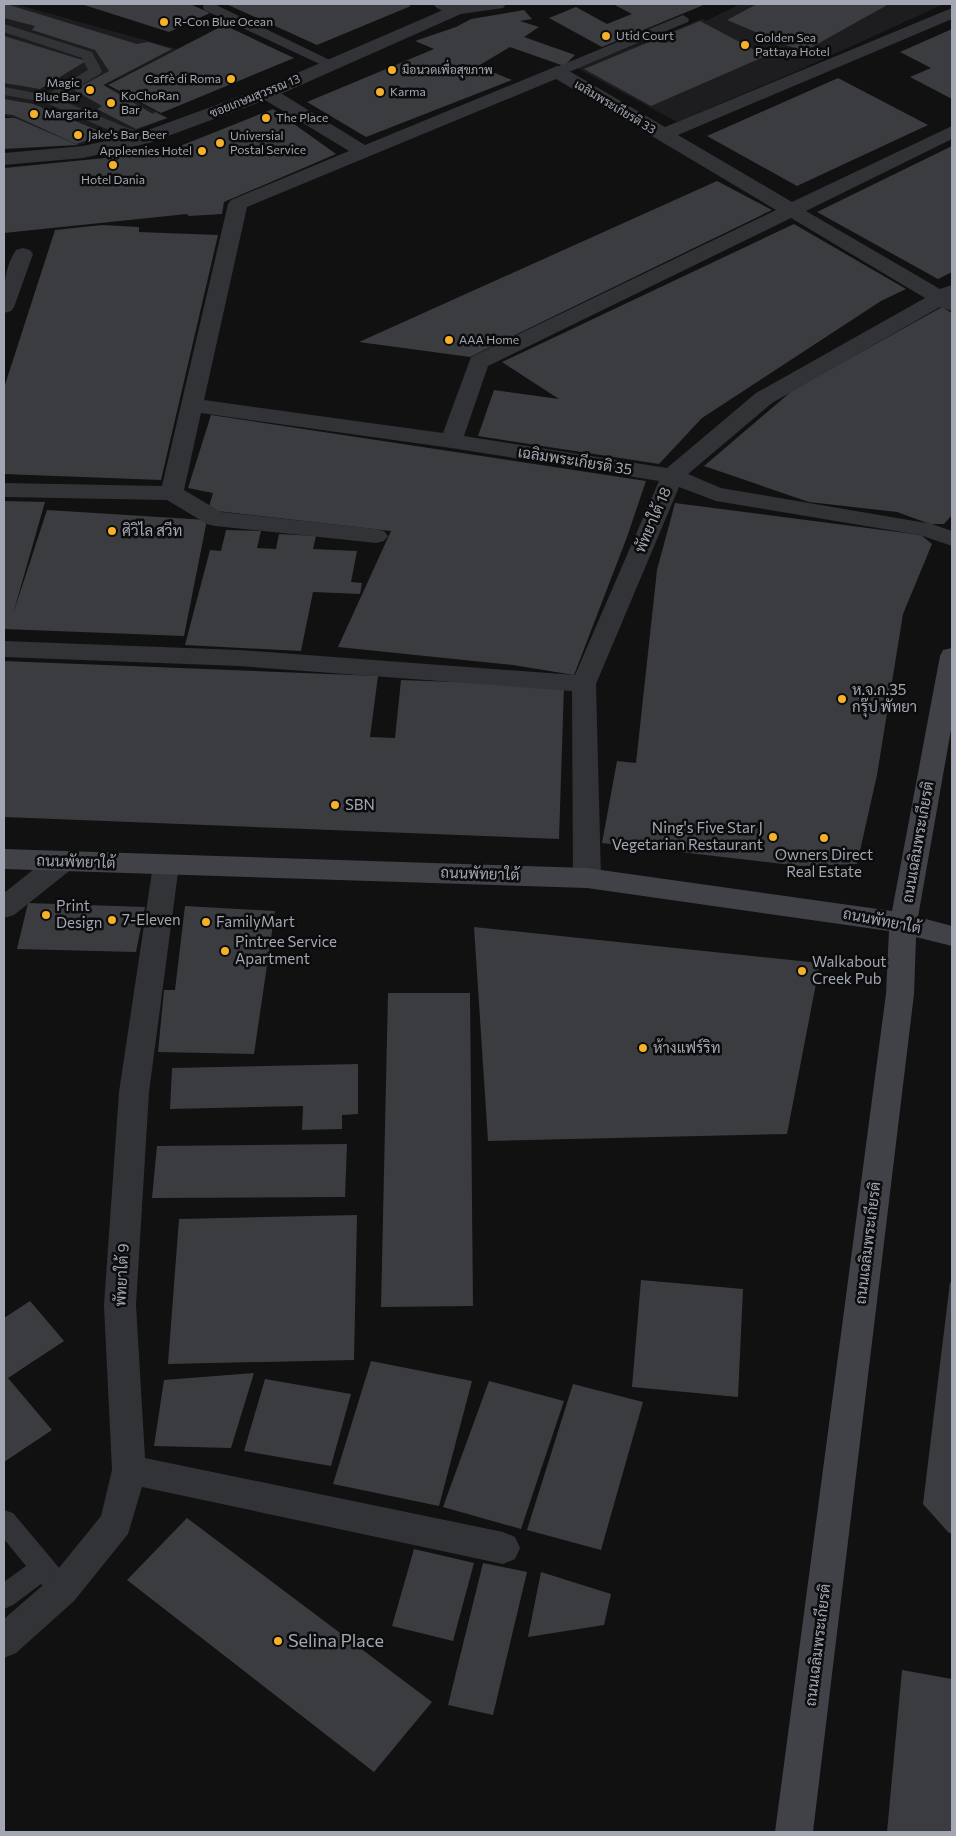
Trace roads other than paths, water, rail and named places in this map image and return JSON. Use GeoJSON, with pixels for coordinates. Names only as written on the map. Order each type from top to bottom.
{"type":"FeatureCollection","features":[{"type":"Feature","properties":{"kind":"main road","name":"ถนนเฉลิมพระเกียรติ"},"geometry":{"type":"LineString","coordinates":[[794,1832],[900,994],[903,923],[952,656]]}},
{"type":"Feature","properties":{"kind":"main road","name":"ถนนพัทยาใต้"},"geometry":{"type":"LineString","coordinates":[[4,859],[586,878],[839,912],[903,923],[952,936]]}},
{"type":"Feature","properties":{"kind":"street","name":"ซอยเกษมสุวรรณ 13"},"geometry":{"type":"LineString","coordinates":[[4,159],[83,152],[142,139],[267,93],[449,6],[497,4]]}},
{"type":"Feature","properties":{"kind":"street"},"geometry":{"type":"LineString","coordinates":[[663,135],[952,13]]}},
{"type":"Feature","properties":{"kind":"street","name":"เฉลิมพระเกียรติ 33"},"geometry":{"type":"LineString","coordinates":[[192,405],[238,204],[557,72],[791,210],[948,298]]}},
{"type":"Feature","properties":{"kind":"street"},"geometry":{"type":"LineString","coordinates":[[267,93],[363,152]]}},
{"type":"Feature","properties":{"kind":"street"},"geometry":{"type":"LineString","coordinates":[[451,441],[479,362],[952,132]]}},
{"type":"Feature","properties":{"kind":"street"},"geometry":{"type":"LineString","coordinates":[[4,307],[23,254]]}},
{"type":"Feature","properties":{"kind":"street","name":"พัทยาใต้ 18"},"geometry":{"type":"LineString","coordinates":[[586,878],[584,684],[672,476],[764,398],[948,298]]}},
{"type":"Feature","properties":{"kind":"street"},"geometry":{"type":"LineString","coordinates":[[172,493],[192,405]]}},
{"type":"Feature","properties":{"kind":"street","name":"เฉลิมพระเกียรติ 35"},"geometry":{"type":"LineString","coordinates":[[192,405],[451,441],[672,476],[716,494],[924,528],[952,539]]}},
{"type":"Feature","properties":{"kind":"street"},"geometry":{"type":"LineString","coordinates":[[4,490],[172,493],[215,519],[376,536]]}},
{"type":"Feature","properties":{"kind":"street"},"geometry":{"type":"LineString","coordinates":[[4,649],[239,658],[584,684]]}},
{"type":"Feature","properties":{"kind":"street"},"geometry":{"type":"LineString","coordinates":[[4,908],[63,861]]}},
{"type":"Feature","properties":{"kind":"street","name":"พัทยาใต้ 9"},"geometry":{"type":"LineString","coordinates":[[4,1641],[53,1579],[116,1523],[128,1470],[120,1305],[134,1092],[166,865]]}},
{"type":"Feature","properties":{"kind":"street"},"geometry":{"type":"LineString","coordinates":[[128,1470],[503,1548]]}},
{"type":"Feature","properties":{"kind":"lane"},"geometry":{"type":"LineString","coordinates":[[209,7],[331,64]]}},
{"type":"Feature","properties":{"kind":"lane"},"geometry":{"type":"LineString","coordinates":[[557,72],[683,19]]}},
{"type":"Feature","properties":{"kind":"lane"},"geometry":{"type":"LineString","coordinates":[[4,28],[87,55],[95,71],[48,100]]}},
{"type":"Feature","properties":{"kind":"lane"},"geometry":{"type":"LineString","coordinates":[[4,91],[48,100],[142,139]]}},
{"type":"Feature","properties":{"kind":"lane"},"geometry":{"type":"LineString","coordinates":[[4,1521],[53,1579],[4,1597]]}},
{"type":"Feature","properties":{"kind":"place","name":"R-Con Blue Ocean"},"geometry":{"type":"Point","coordinates":[164,22]}},
{"type":"Feature","properties":{"kind":"place","name":"Utid Court"},"geometry":{"type":"Point","coordinates":[606,36]}},
{"type":"Feature","properties":{"kind":"place","name":"Golden Sea Pattaya Hotel"},"geometry":{"type":"Point","coordinates":[745,45]}},
{"type":"Feature","properties":{"kind":"place","name":"มือนวดเพื่อสุขภาพ"},"geometry":{"type":"Point","coordinates":[392,70]}},
{"type":"Feature","properties":{"kind":"place","name":"Caffè di Roma"},"geometry":{"type":"Point","coordinates":[231,79]}},
{"type":"Feature","properties":{"kind":"place","name":"Magic Blue Bar"},"geometry":{"type":"Point","coordinates":[90,90]}},
{"type":"Feature","properties":{"kind":"place","name":"Karma"},"geometry":{"type":"Point","coordinates":[380,92]}},
{"type":"Feature","properties":{"kind":"place","name":"KoChoRan Bar"},"geometry":{"type":"Point","coordinates":[111,103]}},
{"type":"Feature","properties":{"kind":"place","name":"Margarita"},"geometry":{"type":"Point","coordinates":[34,114]}},
{"type":"Feature","properties":{"kind":"place","name":"The Place"},"geometry":{"type":"Point","coordinates":[266,118]}},
{"type":"Feature","properties":{"kind":"place","name":"Jake's Bar Beer"},"geometry":{"type":"Point","coordinates":[78,135]}},
{"type":"Feature","properties":{"kind":"place","name":"Universial Postal Service"},"geometry":{"type":"Point","coordinates":[220,143]}},
{"type":"Feature","properties":{"kind":"place","name":"Appleenies Hotel"},"geometry":{"type":"Point","coordinates":[202,151]}},
{"type":"Feature","properties":{"kind":"place","name":"Hotel Dania"},"geometry":{"type":"Point","coordinates":[113,165]}},
{"type":"Feature","properties":{"kind":"place","name":"AAA Home"},"geometry":{"type":"Point","coordinates":[449,340]}},
{"type":"Feature","properties":{"kind":"place","name":"ศิวิไล สวีท"},"geometry":{"type":"Point","coordinates":[112,531]}},
{"type":"Feature","properties":{"kind":"place","name":"ห.จ.ก.35 กรุ๊ป พัทยา"},"geometry":{"type":"Point","coordinates":[842,699]}},
{"type":"Feature","properties":{"kind":"place","name":"SBN"},"geometry":{"type":"Point","coordinates":[335,805]}},
{"type":"Feature","properties":{"kind":"place","name":"Ning's Five Star J Vegetarian Restaurant"},"geometry":{"type":"Point","coordinates":[773,837]}},
{"type":"Feature","properties":{"kind":"place","name":"Owners Direct Real Estate"},"geometry":{"type":"Point","coordinates":[824,838]}},
{"type":"Feature","properties":{"kind":"place","name":"Print Design"},"geometry":{"type":"Point","coordinates":[46,915]}},
{"type":"Feature","properties":{"kind":"place","name":"7-Eleven"},"geometry":{"type":"Point","coordinates":[112,920]}},
{"type":"Feature","properties":{"kind":"place","name":"FamilyMart"},"geometry":{"type":"Point","coordinates":[206,922]}},
{"type":"Feature","properties":{"kind":"place","name":"Pintree Service Apartment"},"geometry":{"type":"Point","coordinates":[225,951]}},
{"type":"Feature","properties":{"kind":"place","name":"Walkabout Creek Pub"},"geometry":{"type":"Point","coordinates":[802,971]}},
{"type":"Feature","properties":{"kind":"place","name":"ห้างแฟร์ริท"},"geometry":{"type":"Point","coordinates":[643,1048]}},
{"type":"Feature","properties":{"kind":"place","name":"Selina Place"},"geometry":{"type":"Point","coordinates":[278,1641]}}]}
